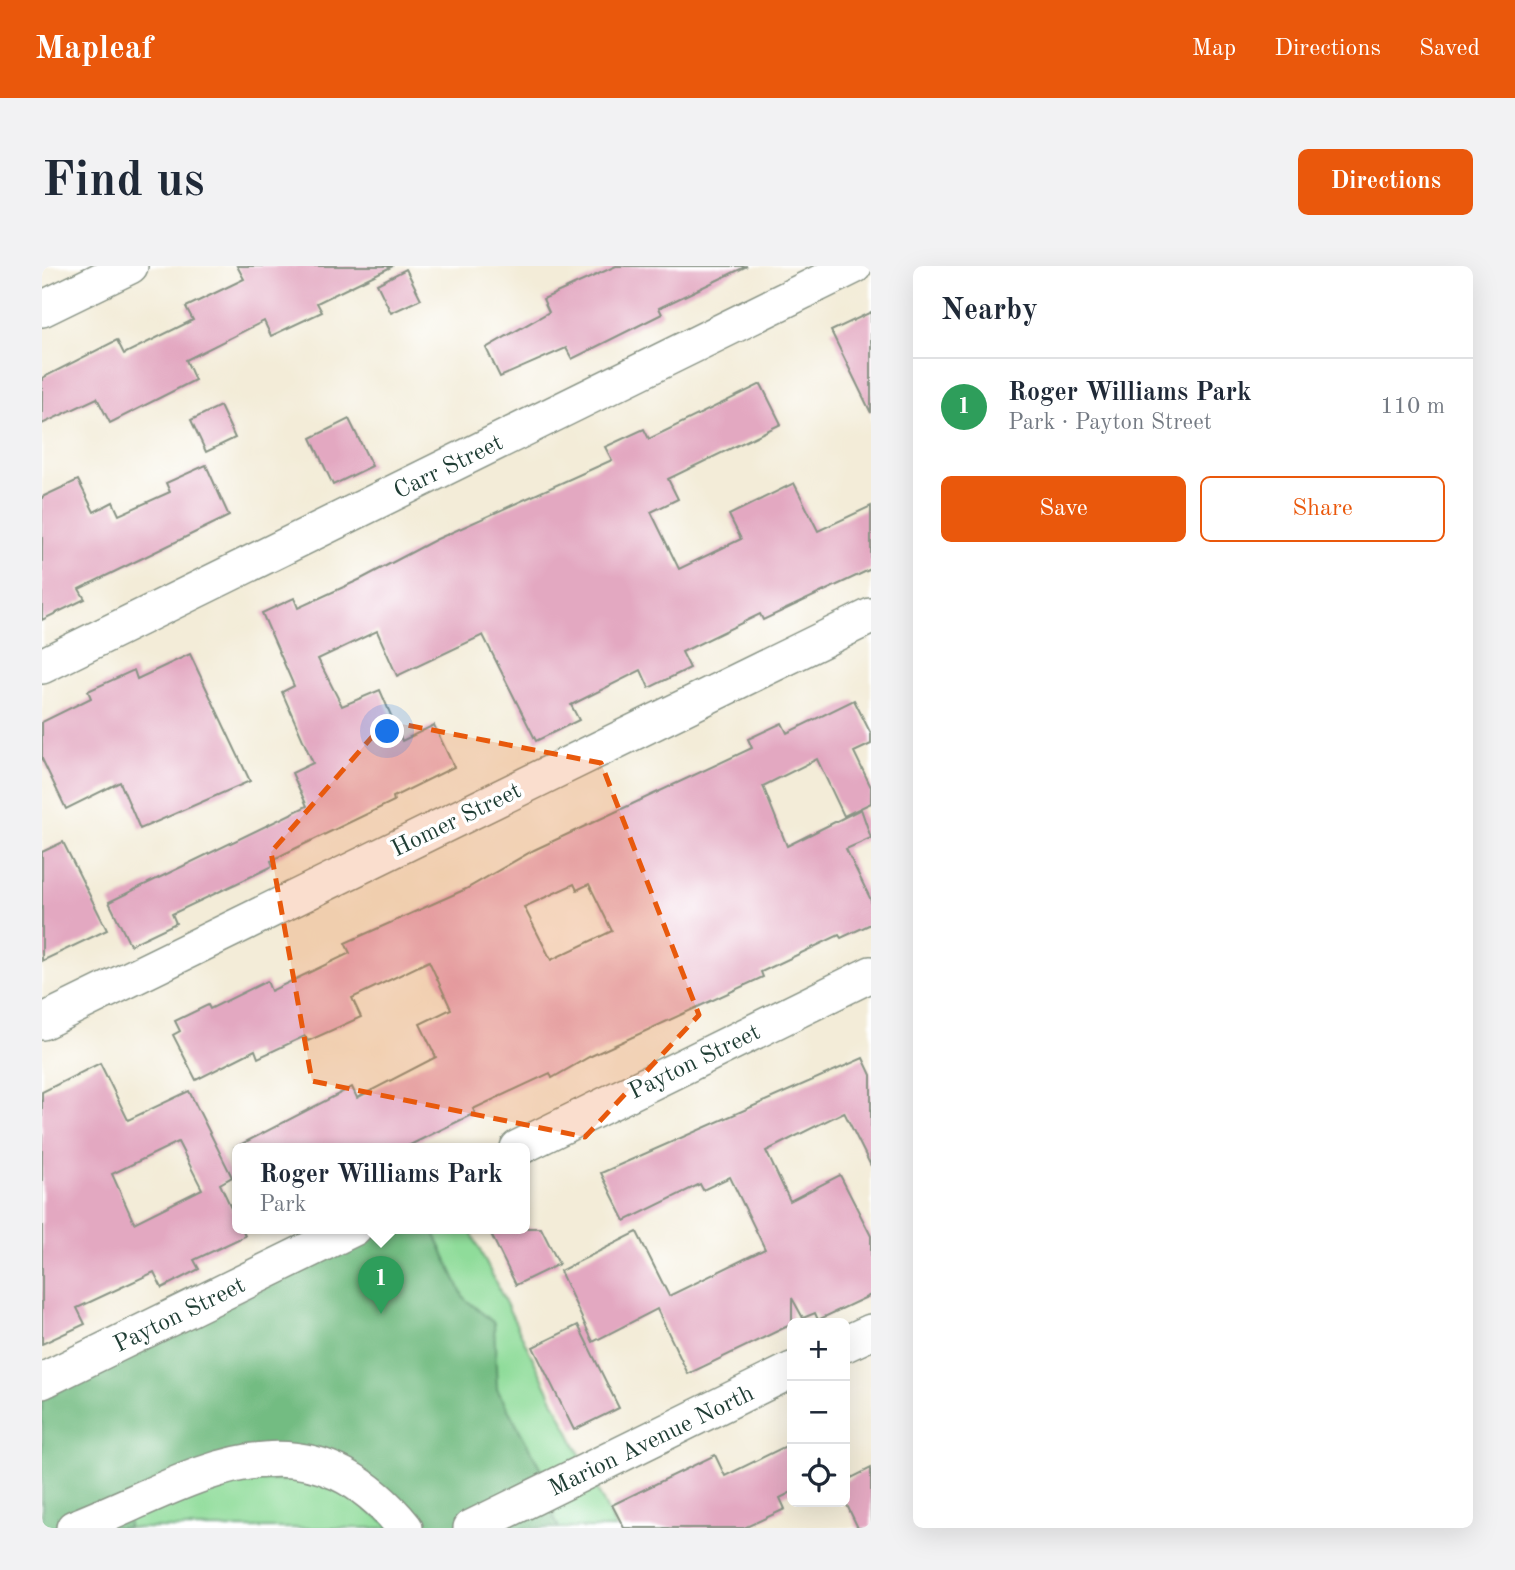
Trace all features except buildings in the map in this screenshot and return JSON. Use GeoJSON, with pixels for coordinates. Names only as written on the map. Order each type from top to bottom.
{"type":"FeatureCollection","features":[{"type":"Feature","properties":{"kind":"street"},"geometry":{"type":"LineString","coordinates":[[42,309],[130,266]]}},
{"type":"Feature","properties":{"kind":"street","name":"Carr Street"},"geometry":{"type":"LineString","coordinates":[[42,666],[854,266]]}},
{"type":"Feature","properties":{"kind":"street","name":"Homer Street"},"geometry":{"type":"LineString","coordinates":[[42,1022],[871,616]]}},
{"type":"Feature","properties":{"kind":"street","name":"Payton Street"},"geometry":{"type":"LineString","coordinates":[[528,1143],[871,974]]}},
{"type":"Feature","properties":{"kind":"street","name":"Payton Street"},"geometry":{"type":"LineString","coordinates":[[42,1381],[342,1234]]}},
{"type":"Feature","properties":{"kind":"street"},"geometry":{"type":"LineString","coordinates":[[850,1342],[871,1332]]}},
{"type":"Feature","properties":{"kind":"street","name":"Marion Avenue North"},"geometry":{"type":"LineString","coordinates":[[471,1528],[787,1372]]}},
{"type":"Feature","properties":{"kind":"street"},"geometry":{"type":"LineString","coordinates":[[74,1528],[207,1471],[240,1461],[265,1459],[299,1462],[330,1471],[370,1494],[405,1528]]}},
{"type":"Feature","properties":{"kind":"highlighted area"},"geometry":{"type":"Polygon","coordinates":[[[386,721],[601,763],[699,1015],[585,1137],[312,1081],[271,852],[386,721]]]}},
{"type":"Feature","properties":{"kind":"green space"},"geometry":{"type":"Polygon","coordinates":[[[372,1234],[435,1234],[464,1298],[494,1323],[497,1389],[558,1500],[554,1518],[559,1528],[393,1528],[346,1495],[309,1480],[227,1481],[128,1518],[128,1528],[42,1528],[42,1399],[372,1234]]]}},
{"type":"Feature","properties":{"kind":"green space"},"geometry":{"type":"Polygon","coordinates":[[[420,1234],[472,1234],[616,1528],[42,1528],[420,1234]]]}},
{"type":"Feature","properties":{"kind":"place","name":"Roger Williams Park"},"geometry":{"type":"Point","coordinates":[381,1314]}}]}
